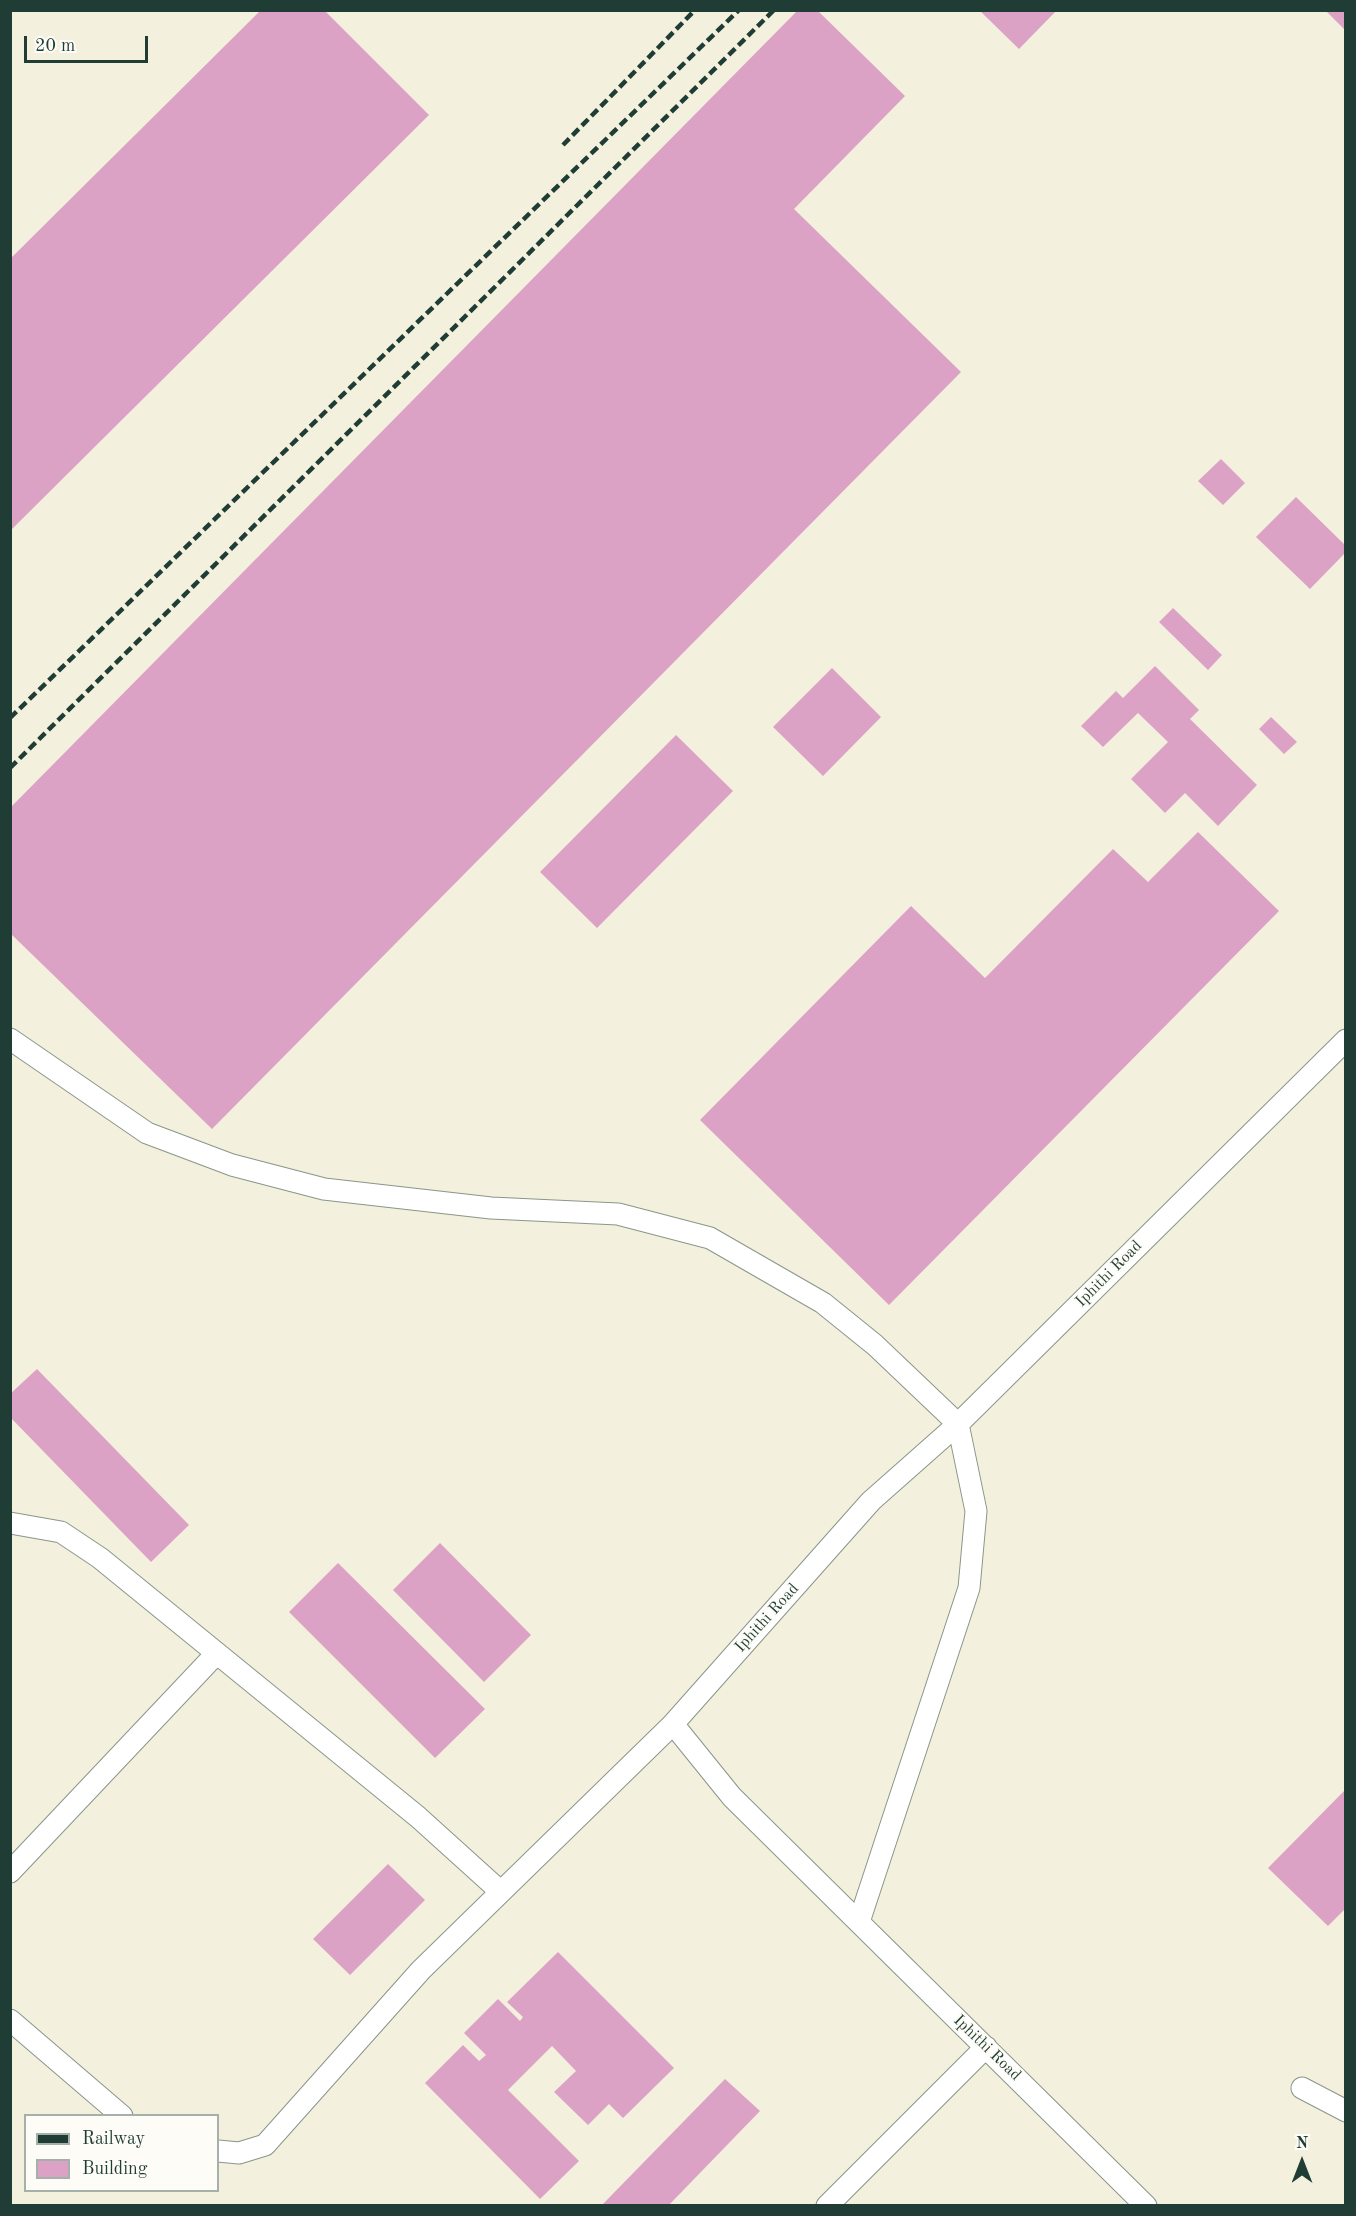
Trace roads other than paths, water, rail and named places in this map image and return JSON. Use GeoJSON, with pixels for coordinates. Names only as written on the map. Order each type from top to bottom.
{"type":"FeatureCollection","features":[{"type":"Feature","properties":{"kind":"lane"},"geometry":{"type":"LineString","coordinates":[[10,1039],[147,1134],[232,1165],[324,1189],[491,1208],[618,1214],[710,1238],[823,1303],[875,1345],[958,1424],[976,1511],[969,1588],[859,1922]]}},
{"type":"Feature","properties":{"kind":"lane","name":"Iphithi Road"},"geometry":{"type":"LineString","coordinates":[[1146,2205],[732,1797],[672,1724],[871,1501],[958,1424],[1346,1040]]}},
{"type":"Feature","properties":{"kind":"lane"},"geometry":{"type":"LineString","coordinates":[[10,1523],[61,1532],[100,1558],[418,1817],[501,1892]]}},
{"type":"Feature","properties":{"kind":"lane"},"geometry":{"type":"LineString","coordinates":[[10,1872],[216,1654]]}},
{"type":"Feature","properties":{"kind":"lane"},"geometry":{"type":"LineString","coordinates":[[219,2151],[239,2153],[265,2145],[421,1971],[672,1724]]}},
{"type":"Feature","properties":{"kind":"lane"},"geometry":{"type":"LineString","coordinates":[[10,2020],[121,2114]]}},
{"type":"Feature","properties":{"kind":"lane"},"geometry":{"type":"LineString","coordinates":[[827,2205],[986,2047]]}},
{"type":"Feature","properties":{"kind":"lane"},"geometry":{"type":"LineString","coordinates":[[1302,2088],[1346,2111]]}},
{"type":"Feature","properties":{"kind":"railway"},"geometry":{"type":"LineString","coordinates":[[563,145],[695,10]]}},
{"type":"Feature","properties":{"kind":"railway"},"geometry":{"type":"LineString","coordinates":[[10,718],[739,10]]}},
{"type":"Feature","properties":{"kind":"railway"},"geometry":{"type":"LineString","coordinates":[[10,768],[774,10]]}}]}
